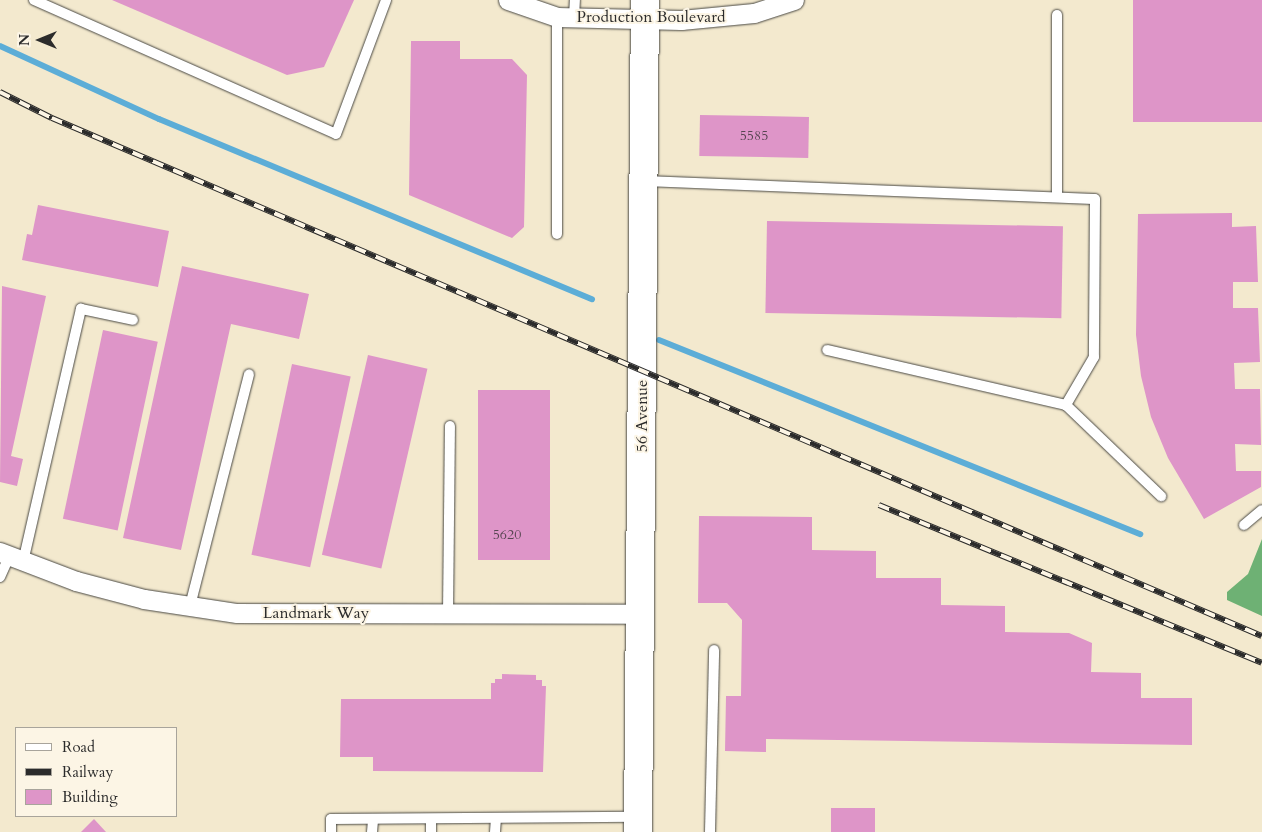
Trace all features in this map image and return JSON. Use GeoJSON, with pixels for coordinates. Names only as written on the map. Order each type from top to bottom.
{"type":"FeatureCollection","features":[{"type":"Feature","properties":{"kind":"main road","name":"56 Avenue"},"geometry":{"type":"LineString","coordinates":[[638,824],[645,9]]}},
{"type":"Feature","properties":{"kind":"street","name":"Production Boulevard"},"geometry":{"type":"LineString","coordinates":[[508,0],[569,12],[645,9],[721,18],[754,13],[794,0]]}},
{"type":"Feature","properties":{"kind":"street","name":"Landmark Way"},"geometry":{"type":"LineString","coordinates":[[11,557],[144,599],[237,613],[640,614]]}},
{"type":"Feature","properties":{"kind":"lane"},"geometry":{"type":"LineString","coordinates":[[34,0],[336,134],[386,0]]}},
{"type":"Feature","properties":{"kind":"lane"},"geometry":{"type":"LineString","coordinates":[[557,234],[569,12]]}},
{"type":"Feature","properties":{"kind":"lane"},"geometry":{"type":"LineString","coordinates":[[1057,15],[1057,197]]}},
{"type":"Feature","properties":{"kind":"lane"},"geometry":{"type":"LineString","coordinates":[[644,181],[1095,198],[1094,357],[1066,406]]}},
{"type":"Feature","properties":{"kind":"lane"},"geometry":{"type":"LineString","coordinates":[[0,577],[11,557],[81,309],[134,320]]}},
{"type":"Feature","properties":{"kind":"lane"},"geometry":{"type":"LineString","coordinates":[[827,350],[1066,406],[1161,496]]}},
{"type":"Feature","properties":{"kind":"lane"},"geometry":{"type":"LineString","coordinates":[[190,606],[249,374]]}},
{"type":"Feature","properties":{"kind":"lane"},"geometry":{"type":"LineString","coordinates":[[448,613],[450,426]]}},
{"type":"Feature","properties":{"kind":"lane"},"geometry":{"type":"LineString","coordinates":[[1244,525],[1262,510]]}},
{"type":"Feature","properties":{"kind":"lane"},"geometry":{"type":"LineString","coordinates":[[710,832],[714,650]]}},
{"type":"Feature","properties":{"kind":"lane"},"geometry":{"type":"LineString","coordinates":[[331,832],[331,819],[496,819],[638,824]]}},
{"type":"Feature","properties":{"kind":"lane"},"geometry":{"type":"LineString","coordinates":[[495,832],[496,819]]}},
{"type":"Feature","properties":{"kind":"lane"},"geometry":{"type":"LineString","coordinates":[[372,832],[373,820]]}},
{"type":"Feature","properties":{"kind":"lane"},"geometry":{"type":"LineString","coordinates":[[431,832],[432,820]]}},
{"type":"Feature","properties":{"kind":"green space"},"geometry":{"type":"Polygon","coordinates":[[[1262,539],[1262,616],[1227,600],[1227,592],[1248,574],[1262,539]]]}},
{"type":"Feature","properties":{"kind":"building"},"geometry":{"type":"Polygon","coordinates":[[[112,0],[354,0],[324,67],[287,75],[112,0]]]}},
{"type":"Feature","properties":{"kind":"building"},"geometry":{"type":"Polygon","coordinates":[[[1133,0],[1262,0],[1262,122],[1133,122],[1133,0]]]}},
{"type":"Feature","properties":{"kind":"building"},"geometry":{"type":"Polygon","coordinates":[[[411,41],[460,41],[460,59],[512,59],[527,75],[524,227],[512,238],[409,195],[411,41]]]}},
{"type":"Feature","properties":{"kind":"building"},"geometry":{"type":"Polygon","coordinates":[[[700,115],[809,117],[808,158],[699,156],[700,115]]]}},
{"type":"Feature","properties":{"kind":"building"},"geometry":{"type":"Polygon","coordinates":[[[38,205],[169,231],[158,287],[22,260],[27,234],[32,235],[38,205]]]}},
{"type":"Feature","properties":{"kind":"building"},"geometry":{"type":"Polygon","coordinates":[[[1232,213],[1232,227],[1256,226],[1258,282],[1233,282],[1233,308],[1258,308],[1260,362],[1234,363],[1235,389],[1260,389],[1261,445],[1235,444],[1236,471],[1261,471],[1261,487],[1204,519],[1168,458],[1151,417],[1141,376],[1136,335],[1138,214],[1232,213]]]}},
{"type":"Feature","properties":{"kind":"building"},"geometry":{"type":"Polygon","coordinates":[[[767,221],[1063,226],[1061,318],[765,313],[767,221]]]}},
{"type":"Feature","properties":{"kind":"building"},"geometry":{"type":"Polygon","coordinates":[[[182,266],[309,294],[299,339],[231,324],[181,550],[123,538],[182,266]]]}},
{"type":"Feature","properties":{"kind":"building"},"geometry":{"type":"Polygon","coordinates":[[[2,286],[46,296],[11,456],[23,459],[17,486],[0,482],[2,286]]]}},
{"type":"Feature","properties":{"kind":"building"},"geometry":{"type":"Polygon","coordinates":[[[103,330],[158,342],[118,530],[63,519],[103,330]]]}},
{"type":"Feature","properties":{"kind":"building"},"geometry":{"type":"Polygon","coordinates":[[[368,355],[427,369],[381,568],[322,555],[368,355]]]}},
{"type":"Feature","properties":{"kind":"building"},"geometry":{"type":"Polygon","coordinates":[[[292,364],[351,376],[310,567],[251,555],[292,364]]]}},
{"type":"Feature","properties":{"kind":"building"},"geometry":{"type":"Polygon","coordinates":[[[478,390],[550,390],[550,560],[478,560],[478,390]]]}},
{"type":"Feature","properties":{"kind":"building"},"geometry":{"type":"Polygon","coordinates":[[[699,516],[812,517],[812,550],[876,551],[876,578],[941,578],[941,605],[1005,606],[1005,632],[1069,633],[1092,643],[1091,672],[1141,673],[1141,698],[1192,698],[1192,745],[766,739],[766,752],[725,751],[726,696],[741,696],[742,620],[727,603],[698,603],[699,516]]]}},
{"type":"Feature","properties":{"kind":"building"},"geometry":{"type":"Polygon","coordinates":[[[502,674],[536,675],[536,680],[542,680],[542,686],[546,686],[543,772],[373,771],[373,757],[340,757],[341,699],[491,699],[491,683],[495,683],[495,679],[502,679],[502,674]]]}},
{"type":"Feature","properties":{"kind":"building"},"geometry":{"type":"Polygon","coordinates":[[[831,808],[875,808],[875,832],[831,832],[831,808]]]}},
{"type":"Feature","properties":{"kind":"building"},"geometry":{"type":"Polygon","coordinates":[[[94,819],[106,832],[81,832],[94,819]]]}},
{"type":"Feature","properties":{"kind":"waterway"},"geometry":{"type":"LineString","coordinates":[[0,46],[159,119],[592,299]]}},
{"type":"Feature","properties":{"kind":"waterway"},"geometry":{"type":"LineString","coordinates":[[659,340],[1140,534]]}},
{"type":"Feature","properties":{"kind":"railway"},"geometry":{"type":"LineString","coordinates":[[0,92],[52,118],[1262,636]]}},
{"type":"Feature","properties":{"kind":"railway"},"geometry":{"type":"LineString","coordinates":[[879,505],[1262,663]]}}]}
